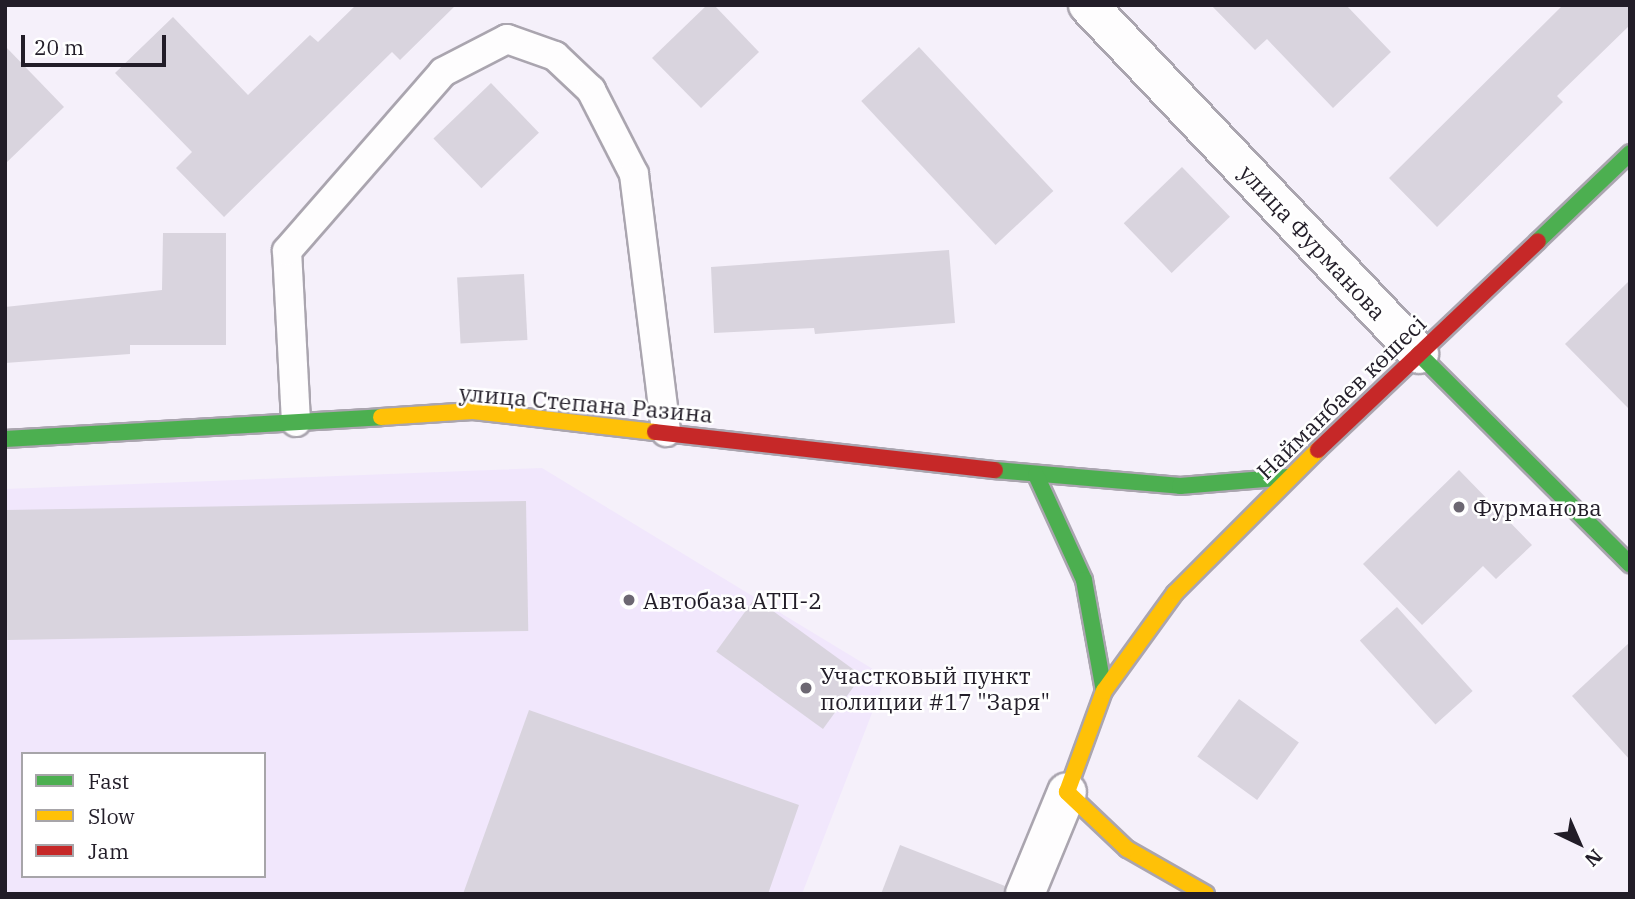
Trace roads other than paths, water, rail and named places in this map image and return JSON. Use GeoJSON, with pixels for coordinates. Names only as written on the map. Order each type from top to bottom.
{"type":"FeatureCollection","features":[{"type":"Feature","properties":{"kind":"main road","name":"Найманбаев көшесі"},"geometry":{"type":"LineString","coordinates":[[1104,691],[1175,593],[1289,477],[1630,153]]}},
{"type":"Feature","properties":{"kind":"main road","name":"улица Фурманова"},"geometry":{"type":"LineString","coordinates":[[1419,354],[1630,564]]}},
{"type":"Feature","properties":{"kind":"main road","name":"улица Степана Разина"},"geometry":{"type":"LineString","coordinates":[[5,439],[474,411],[1036,475],[1180,486],[1289,477]]}},
{"type":"Feature","properties":{"kind":"main road"},"geometry":{"type":"LineString","coordinates":[[1036,475],[1084,580],[1104,691],[1067,792],[1128,849],[1206,894]]}},
{"type":"Feature","properties":{"kind":"street","name":"улица Фурманова"},"geometry":{"type":"LineString","coordinates":[[1088,5],[1419,354]]}},
{"type":"Feature","properties":{"kind":"street"},"geometry":{"type":"LineString","coordinates":[[1026,894],[1067,792]]}},
{"type":"Feature","properties":{"kind":"lane"},"geometry":{"type":"LineString","coordinates":[[296,422],[287,251],[443,72],[507,39],[555,57],[591,90],[634,174],[666,432]]}},
{"type":"Feature","properties":{"kind":"place","name":"Фурманова"},"geometry":{"type":"Point","coordinates":[1459,507]}},
{"type":"Feature","properties":{"kind":"place","name":"Автобаза АТП-2"},"geometry":{"type":"Point","coordinates":[629,600]}},
{"type":"Feature","properties":{"kind":"place","name":"Участковый пункт полиции #17 \"Заря\""},"geometry":{"type":"Point","coordinates":[806,688]}}]}
